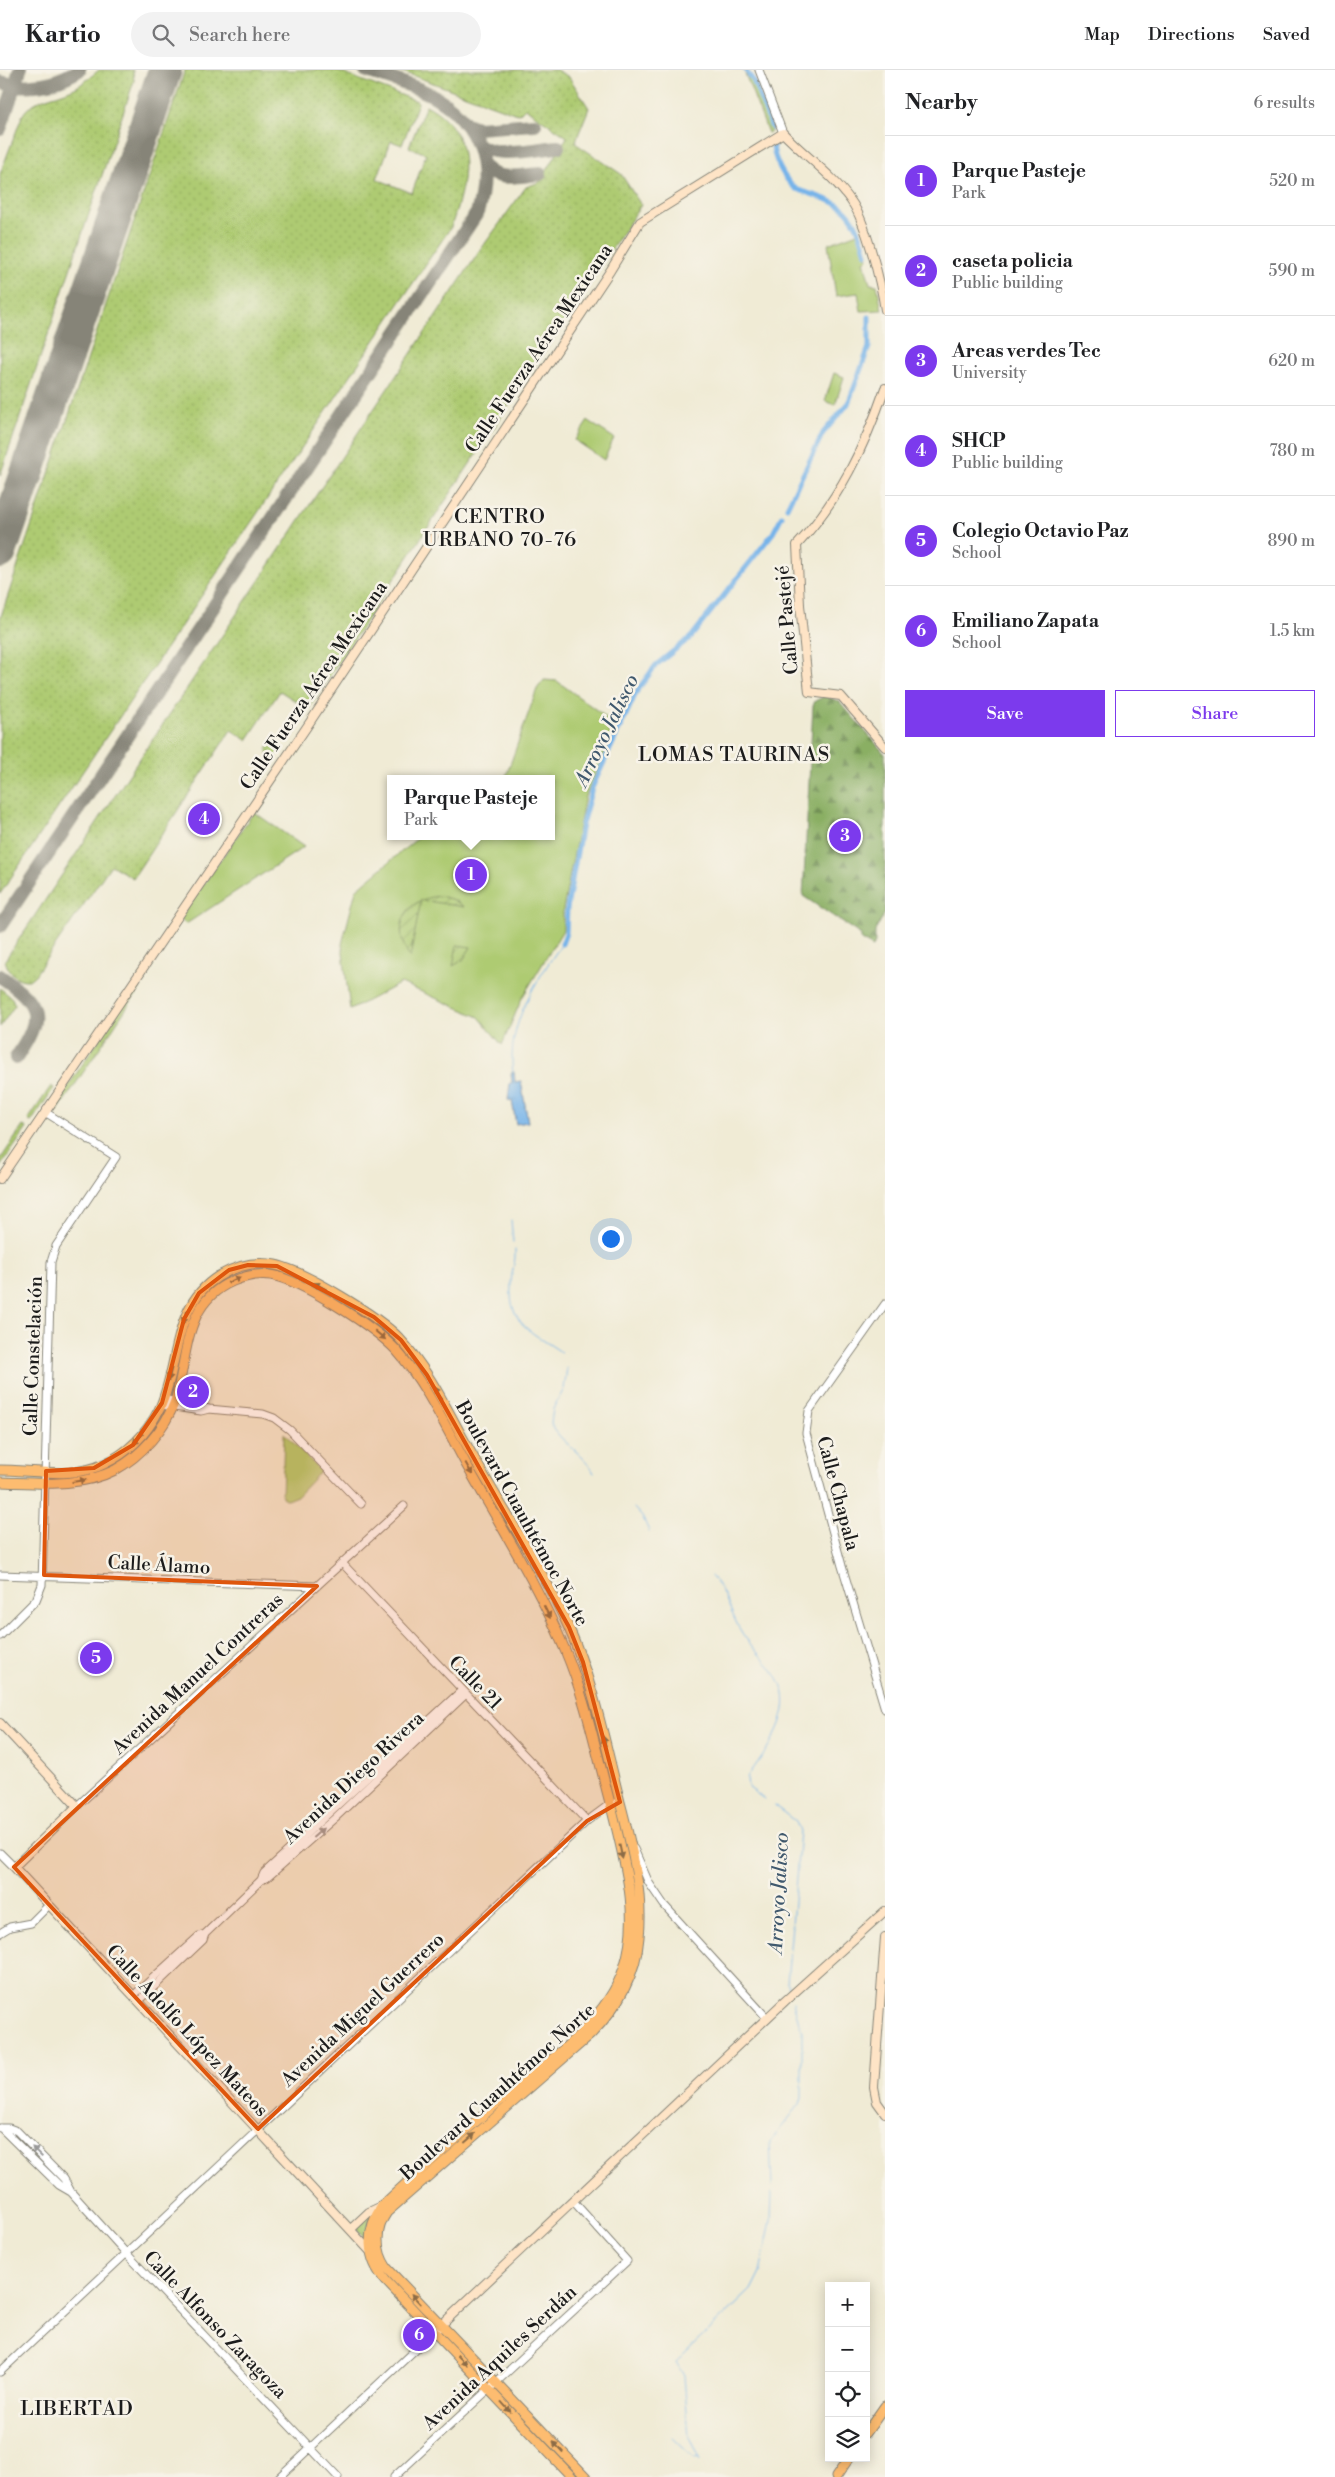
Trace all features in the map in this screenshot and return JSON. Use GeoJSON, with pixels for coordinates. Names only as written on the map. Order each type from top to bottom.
{"type":"FeatureCollection","features":[{"type":"Feature","properties":{"kind":"main road","name":"Calle Fuerza Aérea Mexicana"},"geometry":{"type":"LineString","coordinates":[[0,1179],[311,720],[610,271],[634,232],[646,217],[782,133]]}},
{"type":"Feature","properties":{"kind":"main road"},"geometry":{"type":"LineString","coordinates":[[782,133],[842,189],[857,210],[881,284],[885,310]]}},
{"type":"Feature","properties":{"kind":"main road","name":"Calle Pastejé"},"geometry":{"type":"LineString","coordinates":[[885,388],[862,449],[844,482],[811,530],[797,545],[800,605],[809,692],[841,696],[885,748]]}},
{"type":"Feature","properties":{"kind":"main road","name":"Boulevard Cuauhtémoc Norte"},"geometry":{"type":"LineString","coordinates":[[4,1470],[85,1470],[105,1464],[140,1437],[162,1402],[184,1319],[191,1303],[208,1283],[238,1267],[267,1264],[292,1271],[374,1317],[395,1334],[414,1355],[440,1396],[544,1579],[583,1662],[629,1838],[638,1892],[640,1936],[631,1972],[617,2002],[590,2035],[402,2198],[382,2219],[378,2242],[382,2262],[437,2329]]}},
{"type":"Feature","properties":{"kind":"main road","name":"Boulevard Cuauhtémoc Norte"},"geometry":{"type":"LineString","coordinates":[[0,1482],[46,1483],[87,1480],[112,1472],[139,1455],[156,1434],[173,1404],[193,1322],[200,1308],[216,1291],[242,1277],[266,1275],[288,1281],[359,1319],[392,1345],[418,1378],[549,1615],[566,1652],[581,1696],[610,1804],[629,1890],[632,1920],[626,1962],[614,1992],[602,2010],[586,2028],[487,2112],[382,2206],[373,2223],[370,2251],[382,2277],[586,2477]]}},
{"type":"Feature","properties":{"kind":"main road"},"geometry":{"type":"LineString","coordinates":[[0,1464],[4,1470]]}},
{"type":"Feature","properties":{"kind":"main road"},"geometry":{"type":"LineString","coordinates":[[0,1723],[78,1806]]}},
{"type":"Feature","properties":{"kind":"main road","name":"Avenida Manuel Contreras"},"geometry":{"type":"LineString","coordinates":[[14,1867],[78,1806]]}},
{"type":"Feature","properties":{"kind":"main road","name":"Calle Adolfo López Mateos"},"geometry":{"type":"LineString","coordinates":[[14,1867],[370,2251]]}},
{"type":"Feature","properties":{"kind":"main road"},"geometry":{"type":"LineString","coordinates":[[437,2329],[768,2018],[885,1911]]}},
{"type":"Feature","properties":{"kind":"main road"},"geometry":{"type":"LineString","coordinates":[[885,1937],[874,2087],[877,2102],[885,2113]]}},
{"type":"Feature","properties":{"kind":"main road"},"geometry":{"type":"LineString","coordinates":[[351,2229],[369,2212],[382,2206]]}},
{"type":"Feature","properties":{"kind":"main road","name":"Boulevard Cuauhtémoc Norte"},"geometry":{"type":"LineString","coordinates":[[492,2385],[572,2477]]}},
{"type":"Feature","properties":{"kind":"main road"},"geometry":{"type":"LineString","coordinates":[[870,2427],[885,2406]]}},
{"type":"Feature","properties":{"kind":"main road"},"geometry":{"type":"LineString","coordinates":[[836,2477],[846,2462]]}},
{"type":"Feature","properties":{"kind":"street"},"geometry":{"type":"LineString","coordinates":[[759,70],[782,133]]}},
{"type":"Feature","properties":{"kind":"street","name":"Calle Constelación"},"geometry":{"type":"LineString","coordinates":[[0,1636],[23,1616],[36,1600],[44,1575],[47,1376],[53,1254],[116,1157],[46,1112]]}},
{"type":"Feature","properties":{"kind":"street","name":"Calle Chapala"},"geometry":{"type":"LineString","coordinates":[[885,1304],[809,1411],[806,1433],[842,1566],[885,1709]]}},
{"type":"Feature","properties":{"kind":"street"},"geometry":{"type":"LineString","coordinates":[[162,1402],[240,1411],[274,1418],[296,1437],[361,1504]]}},
{"type":"Feature","properties":{"kind":"street"},"geometry":{"type":"LineString","coordinates":[[173,1404],[201,1411],[209,1408]]}},
{"type":"Feature","properties":{"kind":"street","name":"Avenida Manuel Contreras"},"geometry":{"type":"LineString","coordinates":[[78,1806],[404,1506]]}},
{"type":"Feature","properties":{"kind":"street","name":"Calle 21"},"geometry":{"type":"LineString","coordinates":[[342,1564],[587,1821]]}},
{"type":"Feature","properties":{"kind":"street","name":"Calle Álamo"},"geometry":{"type":"LineString","coordinates":[[0,1575],[44,1575],[317,1586]]}},
{"type":"Feature","properties":{"kind":"street","name":"Avenida Diego Rivera"},"geometry":{"type":"LineString","coordinates":[[136,1998],[203,1940],[205,1934],[261,1880],[270,1866],[463,1693]]}},
{"type":"Feature","properties":{"kind":"street","name":"Avenida Miguel Guerrero"},"geometry":{"type":"LineString","coordinates":[[0,2372],[587,1821],[610,1804],[620,1802]]}},
{"type":"Feature","properties":{"kind":"street"},"geometry":{"type":"LineString","coordinates":[[629,1838],[648,1883],[664,1905],[768,2018]]}},
{"type":"Feature","properties":{"kind":"street","name":"Calle Adolfo López Mateos"},"geometry":{"type":"LineString","coordinates":[[0,1853],[14,1867]]}},
{"type":"Feature","properties":{"kind":"street"},"geometry":{"type":"LineString","coordinates":[[0,1933],[10,1927],[30,1923],[49,1905]]}},
{"type":"Feature","properties":{"kind":"street","name":"Calle Alfonso Zaragoza"},"geometry":{"type":"LineString","coordinates":[[0,2128],[10,2128],[17,2131],[126,2253],[338,2477]]}},
{"type":"Feature","properties":{"kind":"street","name":"Avenida Aquiles Serdán"},"geometry":{"type":"LineString","coordinates":[[394,2477],[627,2261],[574,2202]]}},
{"type":"Feature","properties":{"kind":"street"},"geometry":{"type":"LineString","coordinates":[[279,2477],[437,2329]]}},
{"type":"Feature","properties":{"kind":"highlighted area"},"geometry":{"type":"Polygon","coordinates":[[[248,1265],[277,1266],[374,1317],[401,1340],[427,1375],[569,1627],[583,1662],[620,1802],[587,1821],[258,2129],[14,1867],[317,1586],[44,1575],[46,1471],[94,1468],[133,1445],[162,1403],[184,1319],[199,1293],[229,1270],[248,1265]]]}},
{"type":"Feature","properties":{"kind":"green space"},"geometry":{"type":"Polygon","coordinates":[[[99,70],[133,70],[134,81],[0,476],[0,174],[26,110],[43,99],[78,86],[99,70]]]}},
{"type":"Feature","properties":{"kind":"green space"},"geometry":{"type":"Polygon","coordinates":[[[185,70],[334,70],[417,101],[418,103],[402,145],[391,141],[377,179],[412,193],[426,154],[409,147],[426,105],[443,116],[454,130],[461,144],[464,160],[461,193],[451,227],[0,894],[0,619],[185,70]]]}},
{"type":"Feature","properties":{"kind":"green space"},"geometry":{"type":"Polygon","coordinates":[[[398,70],[556,70],[569,77],[589,108],[575,143],[621,174],[641,205],[308,709],[280,691],[247,740],[231,730],[133,878],[111,865],[35,975],[29,980],[20,979],[10,972],[5,960],[481,249],[526,187],[540,182],[567,137],[525,108],[519,114],[514,113],[398,70]]]}},
{"type":"Feature","properties":{"kind":"green space"},"geometry":{"type":"Polygon","coordinates":[[[744,71],[751,79],[771,132],[768,133],[744,71]]]}},
{"type":"Feature","properties":{"kind":"green space"},"geometry":{"type":"Polygon","coordinates":[[[860,232],[868,259],[864,261],[870,284],[877,285],[882,310],[861,311],[858,293],[836,296],[828,244],[860,232]]]}},
{"type":"Feature","properties":{"kind":"green space"},"geometry":{"type":"Polygon","coordinates":[[[834,373],[844,377],[835,405],[825,401],[834,373]]]}},
{"type":"Feature","properties":{"kind":"green space"},"geometry":{"type":"Polygon","coordinates":[[[588,421],[614,438],[604,460],[575,440],[588,421]]]}},
{"type":"Feature","properties":{"kind":"green space"},"geometry":{"type":"Polygon","coordinates":[[[544,680],[557,681],[606,717],[611,738],[585,797],[563,910],[563,930],[522,998],[502,1045],[479,1017],[401,983],[350,1010],[342,944],[356,890],[415,840],[555,840],[555,775],[506,775],[537,689],[544,680]]]}},
{"type":"Feature","properties":{"kind":"green space"},"geometry":{"type":"Polygon","coordinates":[[[825,696],[839,701],[885,754],[885,913],[875,931],[873,947],[861,940],[861,935],[803,896],[813,706],[815,701],[825,696]]]}},
{"type":"Feature","properties":{"kind":"green space"},"geometry":{"type":"Polygon","coordinates":[[[271,745],[275,745],[279,751],[275,757],[271,757],[267,753],[267,749],[271,745]]]}},
{"type":"Feature","properties":{"kind":"green space"},"geometry":{"type":"Polygon","coordinates":[[[254,812],[304,847],[186,924],[179,919],[254,812]]]}},
{"type":"Feature","properties":{"kind":"green space"},"geometry":{"type":"Polygon","coordinates":[[[440,896],[454,900],[464,907],[422,900],[440,896]]]}},
{"type":"Feature","properties":{"kind":"green space"},"geometry":{"type":"Polygon","coordinates":[[[421,901],[410,958],[404,947],[402,926],[404,916],[417,902],[421,901]]]}},
{"type":"Feature","properties":{"kind":"green space"},"geometry":{"type":"Polygon","coordinates":[[[457,945],[471,947],[463,960],[453,966],[457,945]]]}},
{"type":"Feature","properties":{"kind":"green space"},"geometry":{"type":"Polygon","coordinates":[[[147,968],[150,970],[140,988],[56,1113],[54,1109],[58,1101],[147,968]]]}},
{"type":"Feature","properties":{"kind":"green space"},"geometry":{"type":"Polygon","coordinates":[[[0,988],[12,998],[15,1005],[0,1027],[0,988]]]}},
{"type":"Feature","properties":{"kind":"green space"},"geometry":{"type":"Polygon","coordinates":[[[51,1086],[54,1088],[31,1122],[28,1120],[51,1086]]]}},
{"type":"Feature","properties":{"kind":"green space"},"geometry":{"type":"Polygon","coordinates":[[[23,1126],[27,1128],[0,1167],[0,1160],[23,1126]]]}},
{"type":"Feature","properties":{"kind":"green space"},"geometry":{"type":"Polygon","coordinates":[[[284,1433],[321,1471],[297,1496],[287,1500],[282,1497],[284,1433]]]}},
{"type":"Feature","properties":{"kind":"green space"},"geometry":{"type":"Polygon","coordinates":[[[373,2212],[367,2229],[366,2240],[356,2228],[373,2212]]]}},
{"type":"Feature","properties":{"kind":"water"},"geometry":{"type":"Polygon","coordinates":[[[514,1072],[515,1082],[521,1081],[528,1122],[516,1124],[512,1101],[508,1100],[510,1083],[512,1083],[511,1073],[514,1072]]]}},
{"type":"Feature","properties":{"kind":"waterway","name":"Arroyo Jalisco"},"geometry":{"type":"LineString","coordinates":[[745,70],[753,80],[772,128]]}},
{"type":"Feature","properties":{"kind":"waterway","name":"Arroyo Jalisco"},"geometry":{"type":"LineString","coordinates":[[773,145],[780,169],[796,189],[824,198],[843,208],[850,215],[861,237],[866,254]]}},
{"type":"Feature","properties":{"kind":"waterway","name":"Arroyo Jalisco"},"geometry":{"type":"LineString","coordinates":[[787,507],[823,433],[848,404],[869,347],[869,317]]}},
{"type":"Feature","properties":{"kind":"waterway","name":"Arroyo Jalisco"},"geometry":{"type":"LineString","coordinates":[[562,944],[566,933],[567,908],[582,824],[592,788],[637,691],[656,665],[691,637],[773,533],[782,516]]}},
{"type":"Feature","properties":{"kind":"waterway"},"geometry":{"type":"LineString","coordinates":[[513,1073],[512,1055],[514,1038],[525,1004],[542,973],[562,944]]}},
{"type":"Feature","properties":{"kind":"waterway","name":"Arroyo Jalisco"},"geometry":{"type":"LineString","coordinates":[[511,1220],[513,1242]]}},
{"type":"Feature","properties":{"kind":"waterway","name":"Arroyo Jalisco"},"geometry":{"type":"LineString","coordinates":[[515,1250],[511,1299],[518,1319],[533,1333],[561,1352]]}},
{"type":"Feature","properties":{"kind":"waterway","name":"Arroyo Jalisco"},"geometry":{"type":"LineString","coordinates":[[567,1368],[564,1389],[553,1409],[551,1423],[560,1436],[584,1459],[594,1473]]}},
{"type":"Feature","properties":{"kind":"waterway","name":"Arroyo Jalisco"},"geometry":{"type":"LineString","coordinates":[[634,1508],[643,1518],[649,1531]]}},
{"type":"Feature","properties":{"kind":"waterway","name":"Arroyo Jalisco"},"geometry":{"type":"LineString","coordinates":[[711,1576],[725,1597],[744,1636],[778,1678],[783,1691],[785,1704],[777,1731],[747,1778],[748,1787],[764,1799]]}},
{"type":"Feature","properties":{"kind":"waterway","name":"Arroyo Jalisco"},"geometry":{"type":"LineString","coordinates":[[775,1806],[796,1822],[800,1832],[787,1983],[790,1993]]}},
{"type":"Feature","properties":{"kind":"waterway","name":"Arroyo Jalisco"},"geometry":{"type":"LineString","coordinates":[[772,2186],[770,2142],[800,2104],[802,2097],[802,2032],[793,2002]]}},
{"type":"Feature","properties":{"kind":"waterway","name":"Arroyo Jalisco"},"geometry":{"type":"LineString","coordinates":[[700,2461],[689,2437],[684,2376],[676,2362],[751,2290],[760,2272],[771,2221],[772,2193]]}},
{"type":"Feature","properties":{"kind":"waterway"},"geometry":{"type":"LineString","coordinates":[[673,2438],[695,2459],[699,2458]]}},
{"type":"Feature","properties":{"kind":"taxiway"},"geometry":{"type":"LineString","coordinates":[[0,129],[20,70]]}},
{"type":"Feature","properties":{"kind":"taxiway"},"geometry":{"type":"LineString","coordinates":[[0,82],[21,85],[41,84],[60,79],[79,70]]}},
{"type":"Feature","properties":{"kind":"taxiway"},"geometry":{"type":"LineString","coordinates":[[146,124],[158,70]]}},
{"type":"Feature","properties":{"kind":"taxiway"},"geometry":{"type":"LineString","coordinates":[[0,926],[477,213],[483,180],[482,164],[472,134],[463,121],[451,109],[429,93],[365,70]]}},
{"type":"Feature","properties":{"kind":"taxiway"},"geometry":{"type":"LineString","coordinates":[[464,123],[477,128],[535,124]]}},
{"type":"Feature","properties":{"kind":"taxiway"},"geometry":{"type":"LineString","coordinates":[[475,141],[481,147],[501,152],[558,147]]}},
{"type":"Feature","properties":{"kind":"taxiway"},"geometry":{"type":"LineString","coordinates":[[482,163],[487,170],[500,176],[540,174]]}},
{"type":"Feature","properties":{"kind":"taxiway"},"geometry":{"type":"LineString","coordinates":[[0,542],[8,529]]}},
{"type":"Feature","properties":{"kind":"taxiway"},"geometry":{"type":"LineString","coordinates":[[0,976],[24,995],[34,1012],[31,1031],[16,1058]]}},
{"type":"Feature","properties":{"kind":"runway"},"geometry":{"type":"LineString","coordinates":[[0,552],[165,70]]}},
{"type":"Feature","properties":{"kind":"place","name":"SHCP"},"geometry":{"type":"Point","coordinates":[204,819]}},
{"type":"Feature","properties":{"kind":"place","name":"Areas verdes Tec"},"geometry":{"type":"Point","coordinates":[845,836]}},
{"type":"Feature","properties":{"kind":"place","name":"Parque Pasteje"},"geometry":{"type":"Point","coordinates":[471,875]}},
{"type":"Feature","properties":{"kind":"place","name":"caseta policia"},"geometry":{"type":"Point","coordinates":[193,1392]}},
{"type":"Feature","properties":{"kind":"place","name":"Colegio Octavio Paz"},"geometry":{"type":"Point","coordinates":[96,1658]}},
{"type":"Feature","properties":{"kind":"place","name":"Emiliano Zapata"},"geometry":{"type":"Point","coordinates":[419,2335]}},
{"type":"Feature","properties":{"kind":"district","name":"CENTRO URBANO 70-76"},"geometry":{"type":"Point","coordinates":[500,528]}},
{"type":"Feature","properties":{"kind":"district","name":"LOMAS TAURINAS"},"geometry":{"type":"Point","coordinates":[734,754]}},
{"type":"Feature","properties":{"kind":"district","name":"LIBERTAD"},"geometry":{"type":"Point","coordinates":[77,2408]}}]}
